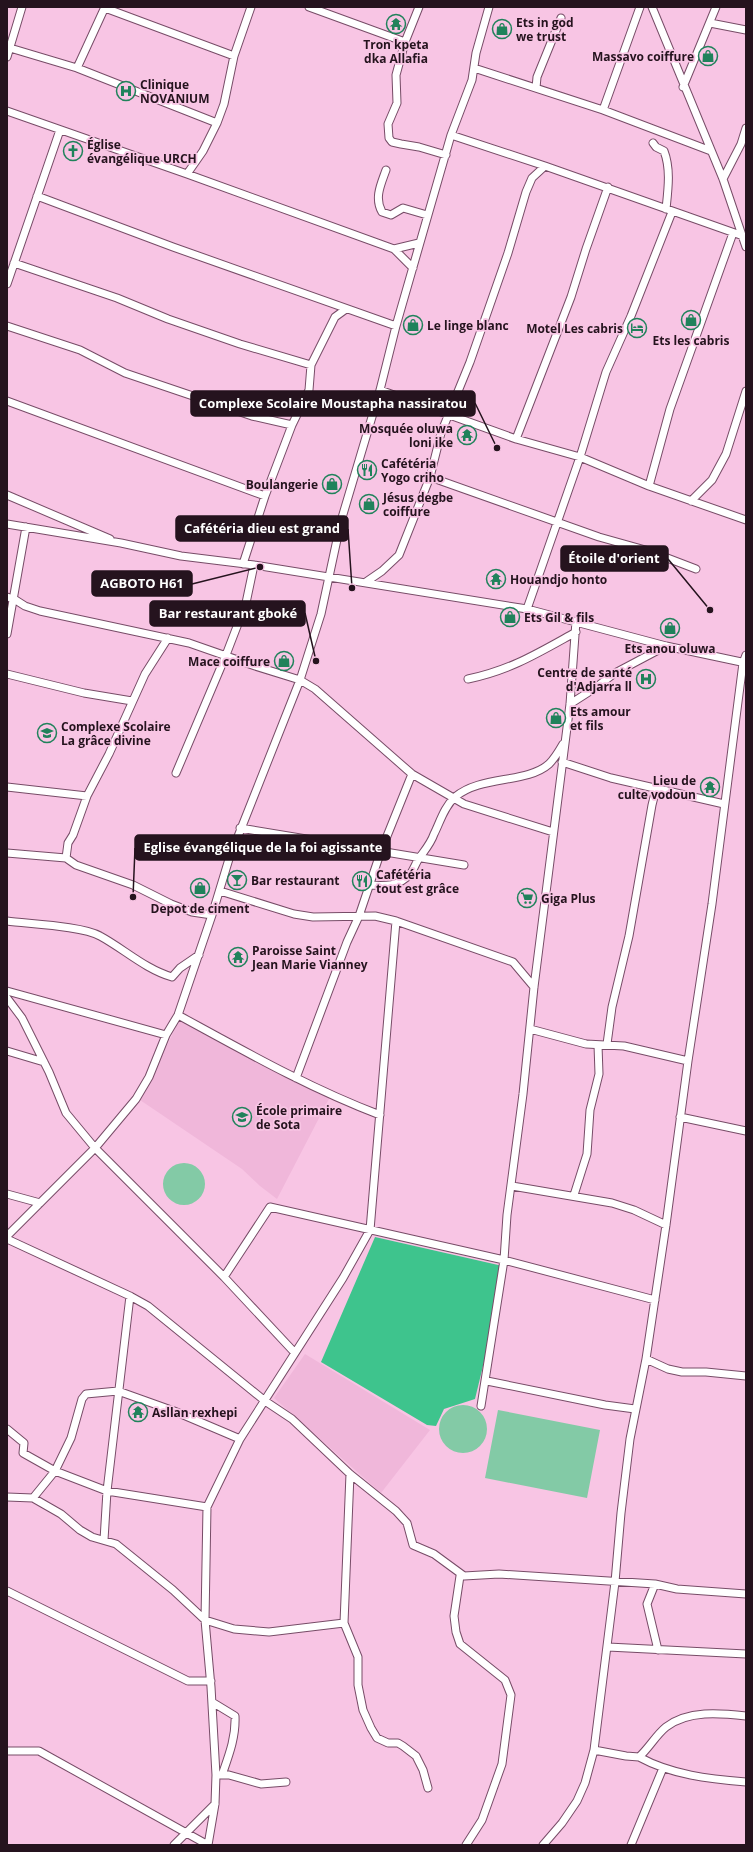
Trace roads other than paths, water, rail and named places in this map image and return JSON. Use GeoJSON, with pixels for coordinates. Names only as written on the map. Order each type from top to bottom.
{"type":"FeatureCollection","features":[{"type":"Feature","properties":{"kind":"street"},"geometry":{"type":"LineString","coordinates":[[7,57],[22,7]]}},
{"type":"Feature","properties":{"kind":"street"},"geometry":{"type":"LineString","coordinates":[[77,68],[105,7],[234,56]]}},
{"type":"Feature","properties":{"kind":"street"},"geometry":{"type":"LineString","coordinates":[[187,174],[203,151],[217,123],[224,104],[234,56],[251,7]]}},
{"type":"Feature","properties":{"kind":"street"},"geometry":{"type":"LineString","coordinates":[[309,7],[405,42]]}},
{"type":"Feature","properties":{"kind":"street"},"geometry":{"type":"LineString","coordinates":[[419,7],[405,42],[396,74],[397,104],[388,124],[389,138],[392,142],[419,147],[446,155]]}},
{"type":"Feature","properties":{"kind":"street"},"geometry":{"type":"LineString","coordinates":[[483,7],[486,15]]}},
{"type":"Feature","properties":{"kind":"street"},"geometry":{"type":"LineString","coordinates":[[7,1236],[95,1148],[136,1099],[149,1077],[166,1035],[178,1015],[240,828],[300,680],[321,614],[341,521],[380,390],[396,326],[451,134],[472,80],[476,53],[489,7]]}},
{"type":"Feature","properties":{"kind":"street"},"geometry":{"type":"LineString","coordinates":[[603,110],[640,7]]}},
{"type":"Feature","properties":{"kind":"street"},"geometry":{"type":"LineString","coordinates":[[652,7],[723,179],[744,236],[746,247]]}},
{"type":"Feature","properties":{"kind":"street"},"geometry":{"type":"LineString","coordinates":[[684,87],[716,7]]}},
{"type":"Feature","properties":{"kind":"street"},"geometry":{"type":"LineString","coordinates":[[536,88],[538,77],[561,18]]}},
{"type":"Feature","properties":{"kind":"street"},"geometry":{"type":"LineString","coordinates":[[710,23],[746,30]]}},
{"type":"Feature","properties":{"kind":"street"},"geometry":{"type":"LineString","coordinates":[[7,30],[15,33]]}},
{"type":"Feature","properties":{"kind":"street"},"geometry":{"type":"LineString","coordinates":[[10,48],[77,68],[217,123]]}},
{"type":"Feature","properties":{"kind":"street"},"geometry":{"type":"LineString","coordinates":[[474,68],[603,110],[711,151]]}},
{"type":"Feature","properties":{"kind":"street"},"geometry":{"type":"LineString","coordinates":[[7,110],[394,249],[413,268]]}},
{"type":"Feature","properties":{"kind":"street"},"geometry":{"type":"LineString","coordinates":[[723,179],[741,144],[746,128]]}},
{"type":"Feature","properties":{"kind":"street"},"geometry":{"type":"LineString","coordinates":[[7,284],[60,130]]}},
{"type":"Feature","properties":{"kind":"street"},"geometry":{"type":"LineString","coordinates":[[451,134],[608,187],[669,211],[744,236]]}},
{"type":"Feature","properties":{"kind":"street"},"geometry":{"type":"LineString","coordinates":[[527,609],[556,522],[580,457],[606,372],[631,316],[669,211],[667,159],[664,151],[656,147],[653,143]]}},
{"type":"Feature","properties":{"kind":"street"},"geometry":{"type":"LineString","coordinates":[[366,582],[382,572],[399,555],[430,478],[441,434],[470,362],[508,253],[526,192],[532,178],[545,166]]}},
{"type":"Feature","properties":{"kind":"street"},"geometry":{"type":"LineString","coordinates":[[386,170],[379,190],[379,206],[382,212],[391,215],[403,208],[427,216]]}},
{"type":"Feature","properties":{"kind":"street"},"geometry":{"type":"LineString","coordinates":[[516,439],[571,297],[608,187]]}},
{"type":"Feature","properties":{"kind":"street"},"geometry":{"type":"LineString","coordinates":[[37,196],[396,326]]}},
{"type":"Feature","properties":{"kind":"street"},"geometry":{"type":"LineString","coordinates":[[649,486],[670,408],[733,233]]}},
{"type":"Feature","properties":{"kind":"street"},"geometry":{"type":"LineString","coordinates":[[394,249],[419,244]]}},
{"type":"Feature","properties":{"kind":"street"},"geometry":{"type":"LineString","coordinates":[[14,263],[118,298],[168,319],[240,344],[311,366]]}},
{"type":"Feature","properties":{"kind":"street"},"geometry":{"type":"LineString","coordinates":[[243,564],[265,496],[292,425],[309,390],[311,366],[335,317],[346,309]]}},
{"type":"Feature","properties":{"kind":"street"},"geometry":{"type":"LineString","coordinates":[[7,326],[80,350],[125,373],[252,416],[292,425]]}},
{"type":"Feature","properties":{"kind":"street"},"geometry":{"type":"LineString","coordinates":[[380,390],[516,439],[580,457],[649,486],[746,520]]}},
{"type":"Feature","properties":{"kind":"street"},"geometry":{"type":"LineString","coordinates":[[691,501],[712,480],[726,454],[746,391]]}},
{"type":"Feature","properties":{"kind":"street"},"geometry":{"type":"LineString","coordinates":[[7,401],[265,496]]}},
{"type":"Feature","properties":{"kind":"street"},"geometry":{"type":"LineString","coordinates":[[430,478],[598,537],[650,551],[696,569]]}},
{"type":"Feature","properties":{"kind":"street"},"geometry":{"type":"LineString","coordinates":[[7,495],[121,543]]}},
{"type":"Feature","properties":{"kind":"street"},"geometry":{"type":"LineString","coordinates":[[7,524],[121,543],[181,556],[330,576],[527,609],[666,646],[745,660],[724,804],[712,904],[688,1061],[655,1300],[646,1359],[635,1409],[621,1513],[608,1647],[594,1750],[585,1783],[577,1801],[562,1823],[543,1845]]}},
{"type":"Feature","properties":{"kind":"street"},"geometry":{"type":"LineString","coordinates":[[7,634],[11,598],[26,527]]}},
{"type":"Feature","properties":{"kind":"street"},"geometry":{"type":"LineString","coordinates":[[176,773],[226,655],[246,603],[254,565]]}},
{"type":"Feature","properties":{"kind":"street"},"geometry":{"type":"LineString","coordinates":[[11,598],[25,606],[40,611],[168,638],[226,655],[300,680],[315,689],[412,774],[453,799],[464,804],[553,832]]}},
{"type":"Feature","properties":{"kind":"street"},"geometry":{"type":"LineString","coordinates":[[482,1406],[487,1381],[504,1260],[507,1215],[512,1186],[534,987],[570,704],[576,621]]}},
{"type":"Feature","properties":{"kind":"street"},"geometry":{"type":"LineString","coordinates":[[468,679],[507,669],[576,632]]}},
{"type":"Feature","properties":{"kind":"street"},"geometry":{"type":"LineString","coordinates":[[66,858],[68,843],[73,835],[87,796],[109,754],[145,674],[168,638]]}},
{"type":"Feature","properties":{"kind":"street"},"geometry":{"type":"LineString","coordinates":[[570,704],[615,673],[666,646]]}},
{"type":"Feature","properties":{"kind":"street"},"geometry":{"type":"LineString","coordinates":[[7,674],[84,693],[132,701]]}},
{"type":"Feature","properties":{"kind":"street"},"geometry":{"type":"LineString","coordinates":[[369,885],[398,884],[411,873],[420,856],[426,851],[434,837],[443,814],[453,799],[472,787],[532,772],[548,764],[565,741]]}},
{"type":"Feature","properties":{"kind":"street"},"geometry":{"type":"LineString","coordinates":[[562,762],[611,778],[724,804]]}},
{"type":"Feature","properties":{"kind":"street"},"geometry":{"type":"LineString","coordinates":[[296,1078],[347,942],[359,916],[381,851],[412,774]]}},
{"type":"Feature","properties":{"kind":"street"},"geometry":{"type":"LineString","coordinates":[[7,787],[87,796]]}},
{"type":"Feature","properties":{"kind":"street"},"geometry":{"type":"LineString","coordinates":[[607,1044],[612,1007],[629,936],[652,805],[654,797],[660,790]]}},
{"type":"Feature","properties":{"kind":"street"},"geometry":{"type":"LineString","coordinates":[[240,828],[420,856],[464,865]]}},
{"type":"Feature","properties":{"kind":"street"},"geometry":{"type":"LineString","coordinates":[[7,853],[66,858],[76,865],[133,885],[171,904],[192,912],[212,915]]}},
{"type":"Feature","properties":{"kind":"street"},"geometry":{"type":"LineString","coordinates":[[220,891],[294,914],[312,917],[375,916],[396,921],[513,962],[534,987]]}},
{"type":"Feature","properties":{"kind":"street"},"geometry":{"type":"LineString","coordinates":[[7,921],[80,930],[99,935],[164,975],[172,977],[180,968],[199,955]]}},
{"type":"Feature","properties":{"kind":"street"},"geometry":{"type":"LineString","coordinates":[[7,1751],[39,1751],[208,1845],[219,1775],[204,1620],[207,1507],[240,1439],[343,1278],[370,1230],[396,921]]}},
{"type":"Feature","properties":{"kind":"street"},"geometry":{"type":"LineString","coordinates":[[7,991],[166,1035]]}},
{"type":"Feature","properties":{"kind":"street"},"geometry":{"type":"LineString","coordinates":[[7,998],[22,1018],[44,1062],[66,1114],[95,1148],[224,1277],[295,1353]]}},
{"type":"Feature","properties":{"kind":"street"},"geometry":{"type":"LineString","coordinates":[[178,1015],[272,1067],[380,1115]]}},
{"type":"Feature","properties":{"kind":"street"},"geometry":{"type":"LineString","coordinates":[[530,1029],[572,1040],[598,1045],[607,1044],[624,1046],[688,1061]]}},
{"type":"Feature","properties":{"kind":"street"},"geometry":{"type":"LineString","coordinates":[[574,1195],[587,1154],[590,1110],[598,1074],[598,1045]]}},
{"type":"Feature","properties":{"kind":"street"},"geometry":{"type":"LineString","coordinates":[[7,1052],[44,1062]]}},
{"type":"Feature","properties":{"kind":"street"},"geometry":{"type":"LineString","coordinates":[[680,1117],[746,1131]]}},
{"type":"Feature","properties":{"kind":"street"},"geometry":{"type":"LineString","coordinates":[[512,1186],[574,1195],[627,1207],[666,1225]]}},
{"type":"Feature","properties":{"kind":"street"},"geometry":{"type":"LineString","coordinates":[[7,1194],[40,1203]]}},
{"type":"Feature","properties":{"kind":"street"},"geometry":{"type":"LineString","coordinates":[[224,1277],[270,1207],[504,1260],[655,1300]]}},
{"type":"Feature","properties":{"kind":"street"},"geometry":{"type":"LineString","coordinates":[[7,1239],[130,1296],[148,1306],[265,1401],[292,1419],[350,1474],[385,1501],[407,1522],[413,1545],[434,1554],[464,1576]]}},
{"type":"Feature","properties":{"kind":"street"},"geometry":{"type":"LineString","coordinates":[[104,1540],[107,1491],[130,1296]]}},
{"type":"Feature","properties":{"kind":"street"},"geometry":{"type":"LineString","coordinates":[[646,1359],[668,1369],[682,1372],[706,1372],[746,1376]]}},
{"type":"Feature","properties":{"kind":"street"},"geometry":{"type":"LineString","coordinates":[[487,1381],[605,1405],[635,1409]]}},
{"type":"Feature","properties":{"kind":"street"},"geometry":{"type":"LineString","coordinates":[[33,1498],[55,1471],[71,1438],[82,1399],[86,1394],[118,1391],[174,1411],[240,1439]]}},
{"type":"Feature","properties":{"kind":"street"},"geometry":{"type":"LineString","coordinates":[[7,1429],[24,1443],[23,1453],[55,1471],[107,1491],[207,1507]]}},
{"type":"Feature","properties":{"kind":"street"},"geometry":{"type":"LineString","coordinates":[[350,1474],[344,1623],[358,1657],[360,1698],[371,1728],[377,1738],[388,1743],[398,1743],[416,1756],[423,1770],[428,1788]]}},
{"type":"Feature","properties":{"kind":"street"},"geometry":{"type":"LineString","coordinates":[[7,1497],[33,1498],[61,1514],[80,1530],[92,1537],[116,1544],[173,1590],[204,1620],[234,1629],[269,1632],[344,1623]]}},
{"type":"Feature","properties":{"kind":"street"},"geometry":{"type":"LineString","coordinates":[[466,1845],[482,1820],[502,1764],[511,1695],[505,1680],[460,1644],[456,1632],[454,1616],[460,1576],[499,1574],[655,1584],[677,1589],[746,1594]]}},
{"type":"Feature","properties":{"kind":"street"},"geometry":{"type":"LineString","coordinates":[[655,1584],[647,1604],[658,1650]]}},
{"type":"Feature","properties":{"kind":"street"},"geometry":{"type":"LineString","coordinates":[[7,1591],[188,1681],[211,1681]]}},
{"type":"Feature","properties":{"kind":"street"},"geometry":{"type":"LineString","coordinates":[[608,1647],[746,1654]]}},
{"type":"Feature","properties":{"kind":"street"},"geometry":{"type":"LineString","coordinates":[[212,1702],[235,1716],[233,1745],[219,1775]]}},
{"type":"Feature","properties":{"kind":"street"},"geometry":{"type":"LineString","coordinates":[[639,1757],[665,1728],[680,1718],[713,1714],[746,1716]]}},
{"type":"Feature","properties":{"kind":"street"},"geometry":{"type":"LineString","coordinates":[[594,1750],[639,1757],[663,1768],[686,1775],[746,1782]]}},
{"type":"Feature","properties":{"kind":"street"},"geometry":{"type":"LineString","coordinates":[[631,1845],[663,1768]]}},
{"type":"Feature","properties":{"kind":"street"},"geometry":{"type":"LineString","coordinates":[[219,1775],[260,1784],[286,1782]]}},
{"type":"Feature","properties":{"kind":"street"},"geometry":{"type":"LineString","coordinates":[[174,1845],[215,1804]]}},
{"type":"Feature","properties":{"kind":"place","name":"Tron kpeta dka Allafia"},"geometry":{"type":"Point","coordinates":[396,24]}},
{"type":"Feature","properties":{"kind":"place","name":"Ets in god we trust"},"geometry":{"type":"Point","coordinates":[502,29]}},
{"type":"Feature","properties":{"kind":"place","name":"Massavo coiffure"},"geometry":{"type":"Point","coordinates":[708,56]}},
{"type":"Feature","properties":{"kind":"place","name":"Clinique NOVANIUM"},"geometry":{"type":"Point","coordinates":[126,91]}},
{"type":"Feature","properties":{"kind":"place","name":"Église évangélique URCH"},"geometry":{"type":"Point","coordinates":[73,151]}},
{"type":"Feature","properties":{"kind":"place","name":"Ets les cabris"},"geometry":{"type":"Point","coordinates":[691,320]}},
{"type":"Feature","properties":{"kind":"place","name":"Le linge blanc"},"geometry":{"type":"Point","coordinates":[413,325]}},
{"type":"Feature","properties":{"kind":"place","name":"Motel Les cabris"},"geometry":{"type":"Point","coordinates":[637,328]}},
{"type":"Feature","properties":{"kind":"place","name":"Mosquée oluwa loni ike"},"geometry":{"type":"Point","coordinates":[467,435]}},
{"type":"Feature","properties":{"kind":"place","name":"Complexe Scolaire Moustapha nassiratou"},"geometry":{"type":"Point","coordinates":[497,448]}},
{"type":"Feature","properties":{"kind":"place","name":"Cafétéria Yogo criho"},"geometry":{"type":"Point","coordinates":[367,470]}},
{"type":"Feature","properties":{"kind":"place","name":"Boulangerie"},"geometry":{"type":"Point","coordinates":[332,484]}},
{"type":"Feature","properties":{"kind":"place","name":"Jésus degbe coiffure"},"geometry":{"type":"Point","coordinates":[369,504]}},
{"type":"Feature","properties":{"kind":"place","name":"AGBOTO H61"},"geometry":{"type":"Point","coordinates":[260,567]}},
{"type":"Feature","properties":{"kind":"place","name":"Houandjo honto"},"geometry":{"type":"Point","coordinates":[496,579]}},
{"type":"Feature","properties":{"kind":"place","name":"Cafétéria dieu est grand"},"geometry":{"type":"Point","coordinates":[352,588]}},
{"type":"Feature","properties":{"kind":"place","name":"Étoile d'orient"},"geometry":{"type":"Point","coordinates":[710,610]}},
{"type":"Feature","properties":{"kind":"place","name":"Ets Gil & fils"},"geometry":{"type":"Point","coordinates":[510,617]}},
{"type":"Feature","properties":{"kind":"place","name":"Ets anou oluwa"},"geometry":{"type":"Point","coordinates":[670,628]}},
{"type":"Feature","properties":{"kind":"place","name":"Mace coiffure"},"geometry":{"type":"Point","coordinates":[284,661]}},
{"type":"Feature","properties":{"kind":"place","name":"Bar restaurant gboké"},"geometry":{"type":"Point","coordinates":[316,661]}},
{"type":"Feature","properties":{"kind":"place","name":"Centre de santé d'Adjarra ll"},"geometry":{"type":"Point","coordinates":[646,679]}},
{"type":"Feature","properties":{"kind":"place","name":"Ets amour et fils"},"geometry":{"type":"Point","coordinates":[556,718]}},
{"type":"Feature","properties":{"kind":"place","name":"Complexe Scolaire La grâce divine"},"geometry":{"type":"Point","coordinates":[47,733]}},
{"type":"Feature","properties":{"kind":"place","name":"Lieu de culte vodoun"},"geometry":{"type":"Point","coordinates":[710,787]}},
{"type":"Feature","properties":{"kind":"place","name":"Bar restaurant"},"geometry":{"type":"Point","coordinates":[237,880]}},
{"type":"Feature","properties":{"kind":"place","name":"Cafétéria tout est grâce"},"geometry":{"type":"Point","coordinates":[362,881]}},
{"type":"Feature","properties":{"kind":"place","name":"Depot de ciment"},"geometry":{"type":"Point","coordinates":[200,888]}},
{"type":"Feature","properties":{"kind":"place","name":"Eglise évangélique de la foi agissante"},"geometry":{"type":"Point","coordinates":[133,897]}},
{"type":"Feature","properties":{"kind":"place","name":"Giga Plus"},"geometry":{"type":"Point","coordinates":[527,898]}},
{"type":"Feature","properties":{"kind":"place","name":"Paroisse Saint Jean Marie Vianney"},"geometry":{"type":"Point","coordinates":[238,957]}},
{"type":"Feature","properties":{"kind":"place","name":"École primaire de Sota"},"geometry":{"type":"Point","coordinates":[242,1117]}},
{"type":"Feature","properties":{"kind":"place","name":"Asllan rexhepi"},"geometry":{"type":"Point","coordinates":[138,1412]}}]}
